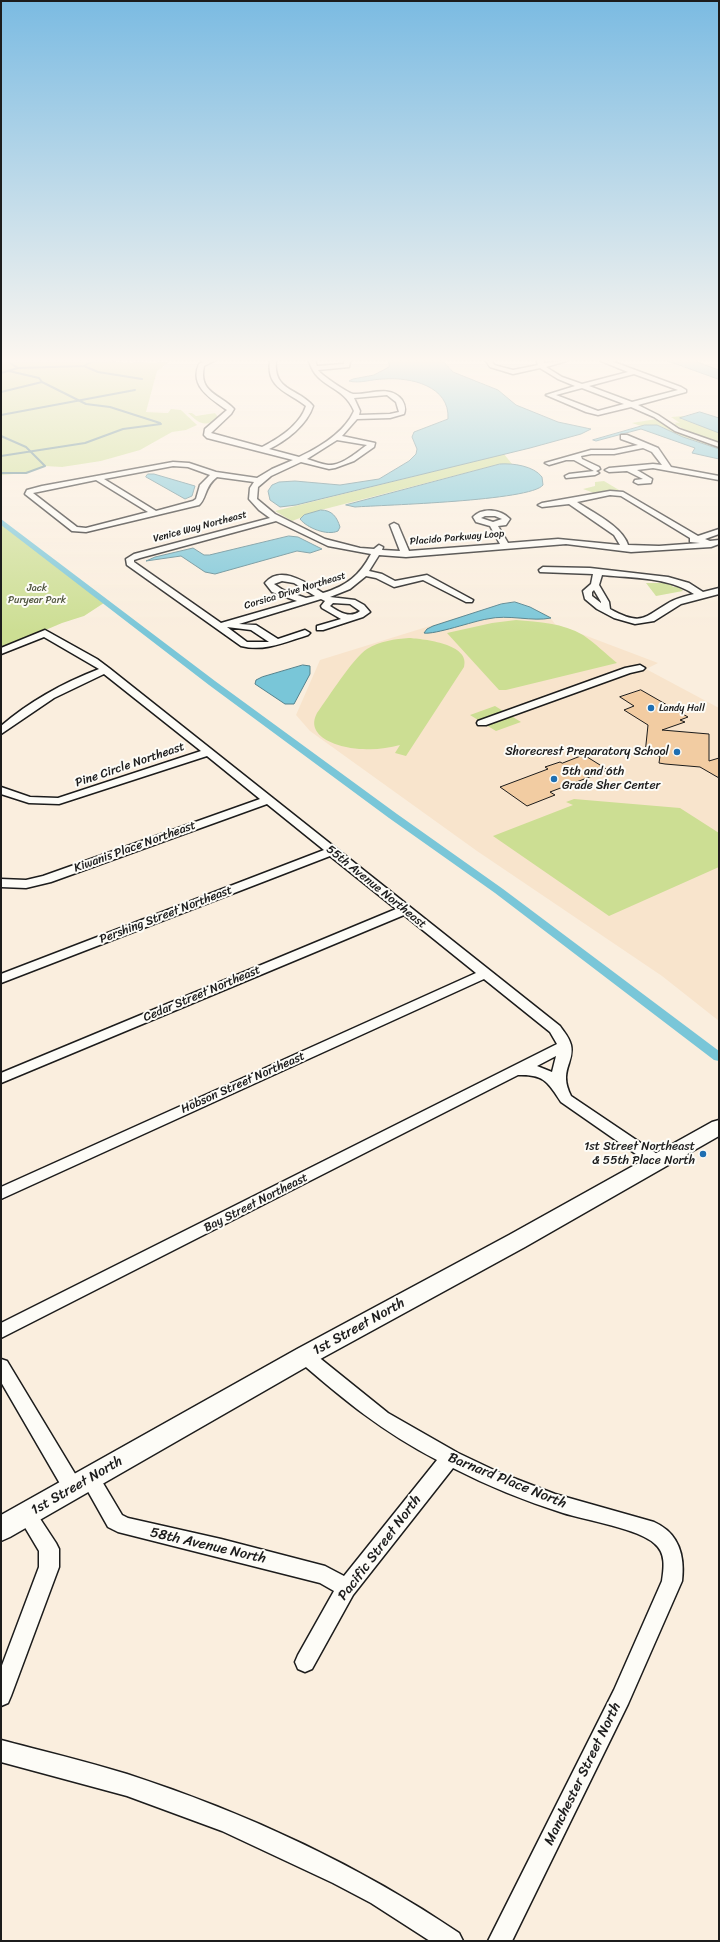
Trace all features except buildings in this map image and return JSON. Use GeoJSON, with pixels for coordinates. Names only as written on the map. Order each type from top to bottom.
{"type":"FeatureCollection","features":[{"type":"Feature","properties":{"kind":"street"},"geometry":{"type":"LineString","coordinates":[[268,452],[322,466],[336,466],[363,452]]}},
{"type":"Feature","properties":{"kind":"street"},"geometry":{"type":"LineString","coordinates":[[215,474],[204,484],[200,500],[196,502],[95,528],[80,530],[75,529],[29,494],[36,489],[173,464],[189,465],[215,474],[259,481],[312,452]]}},
{"type":"Feature","properties":{"kind":"street"},"geometry":{"type":"LineString","coordinates":[[549,463],[566,458],[577,458],[578,455],[591,452],[616,452]]}},
{"type":"Feature","properties":{"kind":"street"},"geometry":{"type":"LineString","coordinates":[[656,452],[668,468]]}},
{"type":"Feature","properties":{"kind":"street"},"geometry":{"type":"LineString","coordinates":[[577,458],[579,461],[596,471],[607,474],[610,472],[609,470],[653,466],[719,478]]}},
{"type":"Feature","properties":{"kind":"street"},"geometry":{"type":"LineString","coordinates":[[692,472],[700,464]]}},
{"type":"Feature","properties":{"kind":"street"},"geometry":{"type":"LineString","coordinates":[[628,468],[648,479],[638,482]]}},
{"type":"Feature","properties":{"kind":"street"},"geometry":{"type":"LineString","coordinates":[[569,476],[596,471]]}},
{"type":"Feature","properties":{"kind":"street"},"geometry":{"type":"LineString","coordinates":[[96,477],[154,513]]}},
{"type":"Feature","properties":{"kind":"street","name":"Placido Parkway Loop"},"geometry":{"type":"LineString","coordinates":[[259,481],[254,488],[253,499],[257,505],[277,518],[330,543],[378,549],[432,553],[505,545],[566,542]]}},
{"type":"Feature","properties":{"kind":"street"},"geometry":{"type":"LineString","coordinates":[[542,505],[610,493],[623,494],[682,531],[716,545]]}},
{"type":"Feature","properties":{"kind":"street"},"geometry":{"type":"LineString","coordinates":[[570,501],[617,533],[622,538],[624,547]]}},
{"type":"Feature","properties":{"kind":"street","name":"Venice Way Northeast"},"geometry":{"type":"LineString","coordinates":[[221,626],[130,564],[130,559],[180,543],[277,518]]}},
{"type":"Feature","properties":{"kind":"street"},"geometry":{"type":"LineString","coordinates":[[493,524],[497,537],[505,545]]}},
{"type":"Feature","properties":{"kind":"street"},"geometry":{"type":"LineString","coordinates":[[394,525],[405,550]]}},
{"type":"Feature","properties":{"kind":"street","name":"Placido Parkway Loop"},"geometry":{"type":"LineString","coordinates":[[624,547],[667,544],[698,538],[719,530]]}},
{"type":"Feature","properties":{"kind":"street","name":"Placido Parkway Loop"},"geometry":{"type":"LineString","coordinates":[[497,537],[522,537],[624,547],[680,549],[716,545]]}},
{"type":"Feature","properties":{"kind":"street","name":"Placido Parkway Loop"},"geometry":{"type":"LineString","coordinates":[[405,550],[440,543]]}},
{"type":"Feature","properties":{"kind":"street","name":"Corsica Drive Northeast"},"geometry":{"type":"LineString","coordinates":[[221,626],[353,585],[364,573],[378,549]]}},
{"type":"Feature","properties":{"kind":"street"},"geometry":{"type":"LineString","coordinates":[[543,570],[564,569],[673,581],[686,585],[702,595]]}},
{"type":"Feature","properties":{"kind":"street"},"geometry":{"type":"LineString","coordinates":[[598,572],[595,585],[587,591],[588,597],[593,603],[624,618],[646,621],[676,603],[719,591]]}},
{"type":"Feature","properties":{"kind":"street"},"geometry":{"type":"LineString","coordinates":[[364,573],[379,576],[394,584],[424,577],[469,600]]}},
{"type":"Feature","properties":{"kind":"street"},"geometry":{"type":"LineString","coordinates":[[304,601],[278,592],[269,583],[280,579],[293,580],[331,600],[347,600],[363,609],[365,612],[354,618],[320,628]]}},
{"type":"Feature","properties":{"kind":"street"},"geometry":{"type":"LineString","coordinates":[[595,585],[605,602],[606,610]]}},
{"type":"Feature","properties":{"kind":"street"},"geometry":{"type":"LineString","coordinates":[[331,600],[325,606],[332,612],[348,618],[354,618]]}},
{"type":"Feature","properties":{"kind":"street"},"geometry":{"type":"LineString","coordinates":[[221,626],[244,644],[252,647],[276,642],[305,633]]}},
{"type":"Feature","properties":{"kind":"street"},"geometry":{"type":"LineString","coordinates":[[221,626],[253,627],[276,642]]}},
{"type":"Feature","properties":{"kind":"street","name":"55th Avenue Northeast"},"geometry":{"type":"LineString","coordinates":[[1,651],[45,633],[86,656],[106,670],[484,974],[555,1029],[564,1040],[566,1046]]}},
{"type":"Feature","properties":{"kind":"street"},"geometry":{"type":"LineString","coordinates":[[482,723],[628,670],[640,668]]}},
{"type":"Feature","properties":{"kind":"street"},"geometry":{"type":"LineString","coordinates":[[1,731],[41,701],[106,670]]}},
{"type":"Feature","properties":{"kind":"street","name":"Pine Circle Northeast"},"geometry":{"type":"LineString","coordinates":[[1,790],[27,801],[48,803],[59,801],[209,752]]}},
{"type":"Feature","properties":{"kind":"street","name":"Kiwanis Place Northeast"},"geometry":{"type":"LineString","coordinates":[[1,883],[26,884],[47,879],[268,800]]}},
{"type":"Feature","properties":{"kind":"street","name":"Pershing Street Northeast"},"geometry":{"type":"LineString","coordinates":[[1,979],[332,851]]}},
{"type":"Feature","properties":{"kind":"street","name":"Cedar Street Northeast"},"geometry":{"type":"LineString","coordinates":[[1,1078],[404,910]]}},
{"type":"Feature","properties":{"kind":"street","name":"Hobson Street Northeast"},"geometry":{"type":"LineString","coordinates":[[1,1193],[484,974]]}},
{"type":"Feature","properties":{"kind":"street"},"geometry":{"type":"LineString","coordinates":[[566,1046],[558,1070],[557,1078],[559,1086],[566,1099],[636,1145],[658,1162]]}},
{"type":"Feature","properties":{"kind":"street","name":"Bay Street Northeast"},"geometry":{"type":"LineString","coordinates":[[1,1331],[566,1046]]}},
{"type":"Feature","properties":{"kind":"street","name":"Bay Street Northeast"},"geometry":{"type":"LineString","coordinates":[[510,1075],[521,1071],[536,1070],[548,1075],[559,1086]]}},
{"type":"Feature","properties":{"kind":"street","name":"1st Street North"},"geometry":{"type":"LineString","coordinates":[[1,1529],[305,1356],[719,1127]]}},
{"type":"Feature","properties":{"kind":"street","name":"Barnard Place North"},"geometry":{"type":"LineString","coordinates":[[305,1356],[359,1401],[392,1425],[448,1459],[554,1502],[636,1525],[657,1533],[666,1541],[673,1553],[674,1568],[672,1581],[661,1605]]}},
{"type":"Feature","properties":{"kind":"street","name":"58th Avenue North"},"geometry":{"type":"LineString","coordinates":[[1,1366],[81,1483],[115,1521],[125,1526],[325,1575],[346,1588]]}},
{"type":"Feature","properties":{"kind":"street","name":"Pacific Street North"},"geometry":{"type":"LineString","coordinates":[[305,1662],[346,1588],[448,1459]]}},
{"type":"Feature","properties":{"kind":"street"},"geometry":{"type":"LineString","coordinates":[[1,1696],[46,1575],[50,1556],[49,1549],[26,1514]]}},
{"type":"Feature","properties":{"kind":"street","name":"Manchester Street North"},"geometry":{"type":"LineString","coordinates":[[500,1941],[621,1697],[661,1605]]}},
{"type":"Feature","properties":{"kind":"street"},"geometry":{"type":"LineString","coordinates":[[1,1751],[143,1790],[257,1833],[336,1872],[427,1924],[451,1941]]}},
{"type":"Feature","properties":{"kind":"shaded area"},"geometry":{"type":"Polygon","coordinates":[[[515,602],[544,613],[550,617],[555,624],[658,663],[646,669],[719,708],[719,1021],[662,976],[477,851],[310,731],[296,715],[320,660],[501,604],[515,602]]]}},
{"type":"Feature","properties":{"kind":"green space"},"geometry":{"type":"Polygon","coordinates":[[[1,452],[134,452],[101,461],[62,467],[45,466],[26,473],[1,475],[1,452]]]}},
{"type":"Feature","properties":{"kind":"green space"},"geometry":{"type":"Polygon","coordinates":[[[504,454],[512,464],[500,464],[321,510],[292,521],[275,511],[504,454]]]}},
{"type":"Feature","properties":{"kind":"green space"},"geometry":{"type":"Polygon","coordinates":[[[604,481],[619,490],[597,494],[583,489],[595,486],[595,482],[604,481]]]}},
{"type":"Feature","properties":{"kind":"green space","name":"Jack Puryear Park"},"geometry":{"type":"Polygon","coordinates":[[[1,521],[107,601],[84,616],[62,623],[1,649],[1,521]]]}},
{"type":"Feature","properties":{"kind":"green space"},"geometry":{"type":"Polygon","coordinates":[[[646,583],[670,583],[673,587],[679,587],[683,591],[656,596],[646,583]]]}},
{"type":"Feature","properties":{"kind":"green space"},"geometry":{"type":"Polygon","coordinates":[[[516,620],[551,624],[575,631],[592,641],[617,663],[506,690],[499,690],[447,633],[492,623],[516,620]]]}},
{"type":"Feature","properties":{"kind":"green space"},"geometry":{"type":"Polygon","coordinates":[[[409,638],[445,644],[454,648],[464,659],[464,667],[406,756],[395,753],[400,745],[377,749],[355,749],[328,741],[321,736],[316,730],[314,722],[317,713],[361,654],[367,649],[382,642],[409,638]]]}},
{"type":"Feature","properties":{"kind":"green space"},"geometry":{"type":"Polygon","coordinates":[[[495,706],[521,722],[496,731],[470,715],[495,706]]]}},
{"type":"Feature","properties":{"kind":"green space"},"geometry":{"type":"Polygon","coordinates":[[[574,799],[680,808],[719,833],[719,867],[609,916],[493,836],[573,805],[566,802],[574,799]]]}},
{"type":"Feature","properties":{"kind":"water"},"geometry":{"type":"Polygon","coordinates":[[[416,452],[515,452],[296,505],[280,507],[270,500],[268,491],[272,485],[279,482],[295,481],[340,485],[379,479],[409,461],[416,452]]]}},
{"type":"Feature","properties":{"kind":"water"},"geometry":{"type":"Polygon","coordinates":[[[693,452],[719,452],[719,459],[692,453],[693,452]]]}},
{"type":"Feature","properties":{"kind":"water"},"geometry":{"type":"Polygon","coordinates":[[[500,464],[523,466],[534,470],[542,477],[543,485],[533,490],[512,495],[486,498],[355,507],[346,505],[500,464]]]}},
{"type":"Feature","properties":{"kind":"water"},"geometry":{"type":"Polygon","coordinates":[[[148,474],[154,474],[195,486],[192,496],[185,499],[146,477],[148,474]]]}},
{"type":"Feature","properties":{"kind":"water"},"geometry":{"type":"Polygon","coordinates":[[[321,510],[328,511],[336,517],[340,527],[338,531],[323,532],[312,528],[300,519],[304,515],[321,510]]]}},
{"type":"Feature","properties":{"kind":"water"},"geometry":{"type":"Polygon","coordinates":[[[289,536],[298,537],[322,549],[310,553],[297,551],[215,574],[205,572],[181,556],[146,561],[155,557],[193,548],[204,555],[209,555],[289,536]]]}},
{"type":"Feature","properties":{"kind":"water"},"geometry":{"type":"Polygon","coordinates":[[[515,602],[530,607],[551,618],[495,618],[481,620],[436,632],[424,633],[427,629],[433,626],[501,604],[515,602]]]}},
{"type":"Feature","properties":{"kind":"water"},"geometry":{"type":"Polygon","coordinates":[[[303,665],[310,666],[310,674],[294,704],[285,704],[255,684],[256,680],[262,677],[303,665]]]}},
{"type":"Feature","properties":{"kind":"waterway"},"geometry":{"type":"LineString","coordinates":[[1,456],[29,452]]}},
{"type":"Feature","properties":{"kind":"waterway"},"geometry":{"type":"LineString","coordinates":[[1,473],[26,473],[45,466],[31,452]]}},
{"type":"Feature","properties":{"kind":"waterway"},"geometry":{"type":"LineString","coordinates":[[1,521],[212,683],[393,816],[499,891],[719,1057]]}},
{"type":"Feature","properties":{"kind":"place","name":"Landy Hall"},"geometry":{"type":"Point","coordinates":[651,708]}},
{"type":"Feature","properties":{"kind":"place","name":"Shorecrest Preparatory School"},"geometry":{"type":"Point","coordinates":[677,752]}},
{"type":"Feature","properties":{"kind":"place","name":"5th and 6th Grade Sher Center"},"geometry":{"type":"Point","coordinates":[554,779]}},
{"type":"Feature","properties":{"kind":"place","name":"1st Street Northeast & 55th Place North"},"geometry":{"type":"Point","coordinates":[703,1154]}}]}
